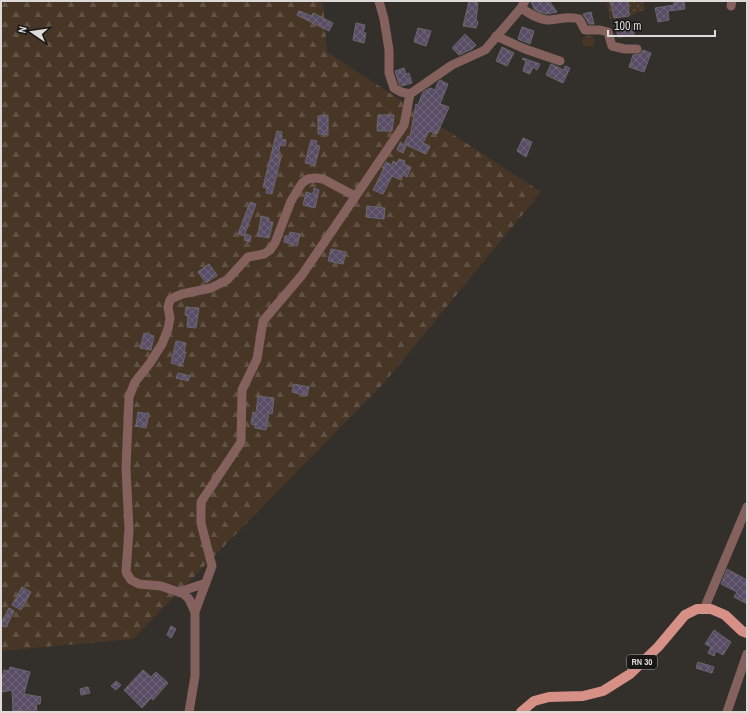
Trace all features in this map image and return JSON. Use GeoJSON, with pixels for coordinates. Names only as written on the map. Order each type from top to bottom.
{"type":"FeatureCollection","features":[{"type":"Feature","properties":{"kind":"main road","name":"RN 30"},"geometry":{"type":"LineString","coordinates":[[521,712],[534,701],[549,697],[583,696],[603,691],[630,674],[658,647],[685,615],[697,609],[704,609]]}},
{"type":"Feature","properties":{"kind":"main road"},"geometry":{"type":"LineString","coordinates":[[704,609],[711,609],[725,615],[742,631],[747,633]]}},
{"type":"Feature","properties":{"kind":"street"},"geometry":{"type":"LineString","coordinates":[[379,1],[384,19],[389,50],[389,73],[394,88],[401,92],[410,94]]}},
{"type":"Feature","properties":{"kind":"street"},"geometry":{"type":"LineString","coordinates":[[189,712],[195,676],[195,612],[212,566],[201,523],[201,502],[242,442],[242,390],[257,359],[263,321],[302,275],[404,125],[410,94],[452,66],[485,50],[523,4],[533,16],[540,19],[548,20],[564,17],[579,19],[585,30],[600,30],[608,32],[612,46],[625,49],[637,49]]}},
{"type":"Feature","properties":{"kind":"street"},"geometry":{"type":"LineString","coordinates":[[496,36],[525,49],[560,61]]}},
{"type":"Feature","properties":{"kind":"street"},"geometry":{"type":"LineString","coordinates":[[195,612],[189,599],[184,594],[161,586],[139,584],[131,580],[126,572],[129,530],[126,468],[129,396],[135,382],[150,363],[162,344],[170,318],[168,307],[170,300],[182,294],[211,288],[227,280],[248,257],[264,254],[270,250],[275,243],[291,201],[302,183],[308,179],[323,179],[355,196]]}},
{"type":"Feature","properties":{"kind":"street"},"geometry":{"type":"LineString","coordinates":[[704,609],[745,518],[747,507]]}},
{"type":"Feature","properties":{"kind":"street"},"geometry":{"type":"LineString","coordinates":[[179,592],[206,583]]}},
{"type":"Feature","properties":{"kind":"street"},"geometry":{"type":"LineString","coordinates":[[727,712],[747,654]]}},
{"type":"Feature","properties":{"kind":"green space"},"geometry":{"type":"Polygon","coordinates":[[[1,1],[323,1],[327,52],[541,192],[384,383],[133,639],[1,651],[1,1]]]}},
{"type":"Feature","properties":{"kind":"green space"},"geometry":{"type":"Polygon","coordinates":[[[606,1],[643,1],[646,9],[629,16],[628,3],[611,6],[614,18],[610,19],[606,1]]]}},
{"type":"Feature","properties":{"kind":"green space"},"geometry":{"type":"Polygon","coordinates":[[[588,36],[593,37],[595,41],[594,46],[585,46],[581,44],[583,38],[588,36]]]}},
{"type":"Feature","properties":{"kind":"building"},"geometry":{"type":"Polygon","coordinates":[[[469,1],[478,3],[476,20],[478,22],[476,28],[463,26],[469,1]]]}},
{"type":"Feature","properties":{"kind":"building"},"geometry":{"type":"Polygon","coordinates":[[[531,1],[549,1],[557,12],[547,14],[539,12],[534,9],[531,1]]]}},
{"type":"Feature","properties":{"kind":"building"},"geometry":{"type":"Polygon","coordinates":[[[610,1],[628,1],[629,16],[614,18],[610,1]]]}},
{"type":"Feature","properties":{"kind":"building"},"geometry":{"type":"Polygon","coordinates":[[[674,1],[684,1],[685,9],[668,11],[669,20],[658,22],[655,8],[674,5],[674,1]]]}},
{"type":"Feature","properties":{"kind":"building"},"geometry":{"type":"Polygon","coordinates":[[[299,11],[312,16],[313,13],[333,23],[329,31],[297,15],[299,11]]]}},
{"type":"Feature","properties":{"kind":"building"},"geometry":{"type":"Polygon","coordinates":[[[591,12],[594,24],[589,24],[583,14],[591,12]]]}},
{"type":"Feature","properties":{"kind":"building"},"geometry":{"type":"Polygon","coordinates":[[[356,23],[365,25],[363,33],[366,33],[364,43],[353,40],[356,23]]]}},
{"type":"Feature","properties":{"kind":"building"},"geometry":{"type":"Polygon","coordinates":[[[633,25],[634,36],[618,37],[616,28],[633,25]]]}},
{"type":"Feature","properties":{"kind":"building"},"geometry":{"type":"Polygon","coordinates":[[[522,27],[534,31],[530,44],[518,39],[522,27]]]}},
{"type":"Feature","properties":{"kind":"building"},"geometry":{"type":"Polygon","coordinates":[[[418,28],[431,31],[426,46],[414,42],[418,28]]]}},
{"type":"Feature","properties":{"kind":"building"},"geometry":{"type":"Polygon","coordinates":[[[465,34],[476,45],[472,49],[459,55],[452,48],[465,34]]]}},
{"type":"Feature","properties":{"kind":"building"},"geometry":{"type":"Polygon","coordinates":[[[502,47],[514,53],[507,66],[496,61],[502,47]]]}},
{"type":"Feature","properties":{"kind":"building"},"geometry":{"type":"Polygon","coordinates":[[[643,50],[651,53],[644,72],[629,67],[633,55],[640,54],[643,50]]]}},
{"type":"Feature","properties":{"kind":"building"},"geometry":{"type":"Polygon","coordinates":[[[523,58],[540,64],[537,70],[533,67],[530,74],[523,71],[526,61],[522,59],[523,58]]]}},
{"type":"Feature","properties":{"kind":"building"},"geometry":{"type":"Polygon","coordinates":[[[551,64],[564,70],[565,66],[570,68],[563,83],[546,75],[551,64]]]}},
{"type":"Feature","properties":{"kind":"building"},"geometry":{"type":"Polygon","coordinates":[[[404,68],[406,74],[409,73],[412,83],[402,86],[399,84],[395,71],[404,68]]]}},
{"type":"Feature","properties":{"kind":"building"},"geometry":{"type":"Polygon","coordinates":[[[440,80],[448,84],[440,104],[449,107],[437,134],[429,131],[423,143],[430,146],[426,154],[404,144],[408,136],[410,137],[416,104],[418,105],[423,92],[430,88],[435,90],[440,80]]]}},
{"type":"Feature","properties":{"kind":"building"},"geometry":{"type":"Polygon","coordinates":[[[328,115],[328,135],[318,134],[318,116],[328,115]]]}},
{"type":"Feature","properties":{"kind":"building"},"geometry":{"type":"Polygon","coordinates":[[[378,115],[394,115],[392,131],[377,131],[378,115]]]}},
{"type":"Feature","properties":{"kind":"building"},"geometry":{"type":"Polygon","coordinates":[[[277,131],[282,132],[281,139],[286,140],[285,146],[280,145],[278,157],[281,157],[272,194],[266,193],[267,188],[263,187],[277,131]]]}},
{"type":"Feature","properties":{"kind":"building"},"geometry":{"type":"Polygon","coordinates":[[[523,138],[532,142],[526,157],[517,151],[523,138]]]}},
{"type":"Feature","properties":{"kind":"building"},"geometry":{"type":"Polygon","coordinates":[[[311,140],[317,141],[316,145],[320,146],[315,165],[305,163],[311,140]]]}},
{"type":"Feature","properties":{"kind":"building"},"geometry":{"type":"Polygon","coordinates":[[[400,143],[406,146],[403,153],[397,150],[400,143]]]}},
{"type":"Feature","properties":{"kind":"building"},"geometry":{"type":"Polygon","coordinates":[[[399,159],[405,161],[404,164],[411,167],[407,177],[403,175],[401,180],[392,176],[383,194],[373,190],[386,162],[392,165],[393,161],[397,163],[399,159]]]}},
{"type":"Feature","properties":{"kind":"building"},"geometry":{"type":"Polygon","coordinates":[[[314,188],[319,190],[315,208],[303,205],[306,192],[313,194],[314,188]]]}},
{"type":"Feature","properties":{"kind":"building"},"geometry":{"type":"Polygon","coordinates":[[[250,202],[256,204],[244,236],[238,234],[250,202]]]}},
{"type":"Feature","properties":{"kind":"building"},"geometry":{"type":"Polygon","coordinates":[[[367,206],[385,208],[384,219],[366,217],[367,206]]]}},
{"type":"Feature","properties":{"kind":"building"},"geometry":{"type":"Polygon","coordinates":[[[261,216],[269,218],[269,222],[273,222],[269,238],[258,236],[261,216]]]}},
{"type":"Feature","properties":{"kind":"building"},"geometry":{"type":"Polygon","coordinates":[[[290,232],[300,234],[297,246],[284,242],[285,236],[289,236],[290,232]]]}},
{"type":"Feature","properties":{"kind":"building"},"geometry":{"type":"Polygon","coordinates":[[[246,234],[251,236],[250,242],[244,240],[246,234]]]}},
{"type":"Feature","properties":{"kind":"building"},"geometry":{"type":"Polygon","coordinates":[[[331,249],[346,252],[343,264],[328,261],[331,249]]]}},
{"type":"Feature","properties":{"kind":"building"},"geometry":{"type":"Polygon","coordinates":[[[209,264],[217,275],[206,283],[198,272],[209,264]]]}},
{"type":"Feature","properties":{"kind":"building"},"geometry":{"type":"Polygon","coordinates":[[[186,307],[199,308],[196,328],[187,327],[188,316],[185,315],[186,307]]]}},
{"type":"Feature","properties":{"kind":"building"},"geometry":{"type":"Polygon","coordinates":[[[144,333],[154,336],[151,350],[140,348],[144,333]]]}},
{"type":"Feature","properties":{"kind":"building"},"geometry":{"type":"Polygon","coordinates":[[[176,341],[186,343],[184,352],[186,352],[182,366],[171,363],[176,341]]]}},
{"type":"Feature","properties":{"kind":"building"},"geometry":{"type":"Polygon","coordinates":[[[178,373],[190,376],[188,381],[176,378],[178,373]]]}},
{"type":"Feature","properties":{"kind":"building"},"geometry":{"type":"Polygon","coordinates":[[[294,384],[309,387],[307,396],[292,392],[294,384]]]}},
{"type":"Feature","properties":{"kind":"building"},"geometry":{"type":"Polygon","coordinates":[[[258,396],[274,398],[272,414],[269,413],[266,430],[255,428],[255,425],[251,424],[253,412],[256,413],[258,396]]]}},
{"type":"Feature","properties":{"kind":"building"},"geometry":{"type":"Polygon","coordinates":[[[138,412],[149,414],[146,428],[136,426],[138,412]]]}},
{"type":"Feature","properties":{"kind":"building"},"geometry":{"type":"Polygon","coordinates":[[[727,569],[747,580],[747,604],[734,597],[737,592],[721,584],[727,569]]]}},
{"type":"Feature","properties":{"kind":"building"},"geometry":{"type":"Polygon","coordinates":[[[22,587],[31,592],[21,610],[12,605],[22,587]]]}},
{"type":"Feature","properties":{"kind":"building"},"geometry":{"type":"Polygon","coordinates":[[[9,608],[14,611],[6,627],[1,625],[1,623],[9,608]]]}},
{"type":"Feature","properties":{"kind":"building"},"geometry":{"type":"Polygon","coordinates":[[[171,626],[176,629],[171,638],[167,635],[171,626]]]}},
{"type":"Feature","properties":{"kind":"building"},"geometry":{"type":"Polygon","coordinates":[[[714,630],[731,642],[723,655],[716,651],[714,656],[708,653],[711,647],[705,644],[714,630]]]}},
{"type":"Feature","properties":{"kind":"building"},"geometry":{"type":"Polygon","coordinates":[[[698,662],[714,667],[712,673],[696,668],[698,662]]]}},
{"type":"Feature","properties":{"kind":"building"},"geometry":{"type":"Polygon","coordinates":[[[10,667],[30,672],[24,694],[41,697],[40,704],[36,704],[37,712],[26,712],[26,710],[13,711],[12,690],[1,692],[1,682],[4,670],[9,671],[10,667]]]}},
{"type":"Feature","properties":{"kind":"building"},"geometry":{"type":"Polygon","coordinates":[[[143,670],[151,677],[156,672],[168,683],[153,700],[151,698],[142,708],[124,690],[143,670]]]}},
{"type":"Feature","properties":{"kind":"building"},"geometry":{"type":"Polygon","coordinates":[[[116,681],[121,685],[116,690],[111,686],[116,681]]]}},
{"type":"Feature","properties":{"kind":"building"},"geometry":{"type":"Polygon","coordinates":[[[88,687],[90,693],[81,695],[80,689],[88,687]]]}}]}
